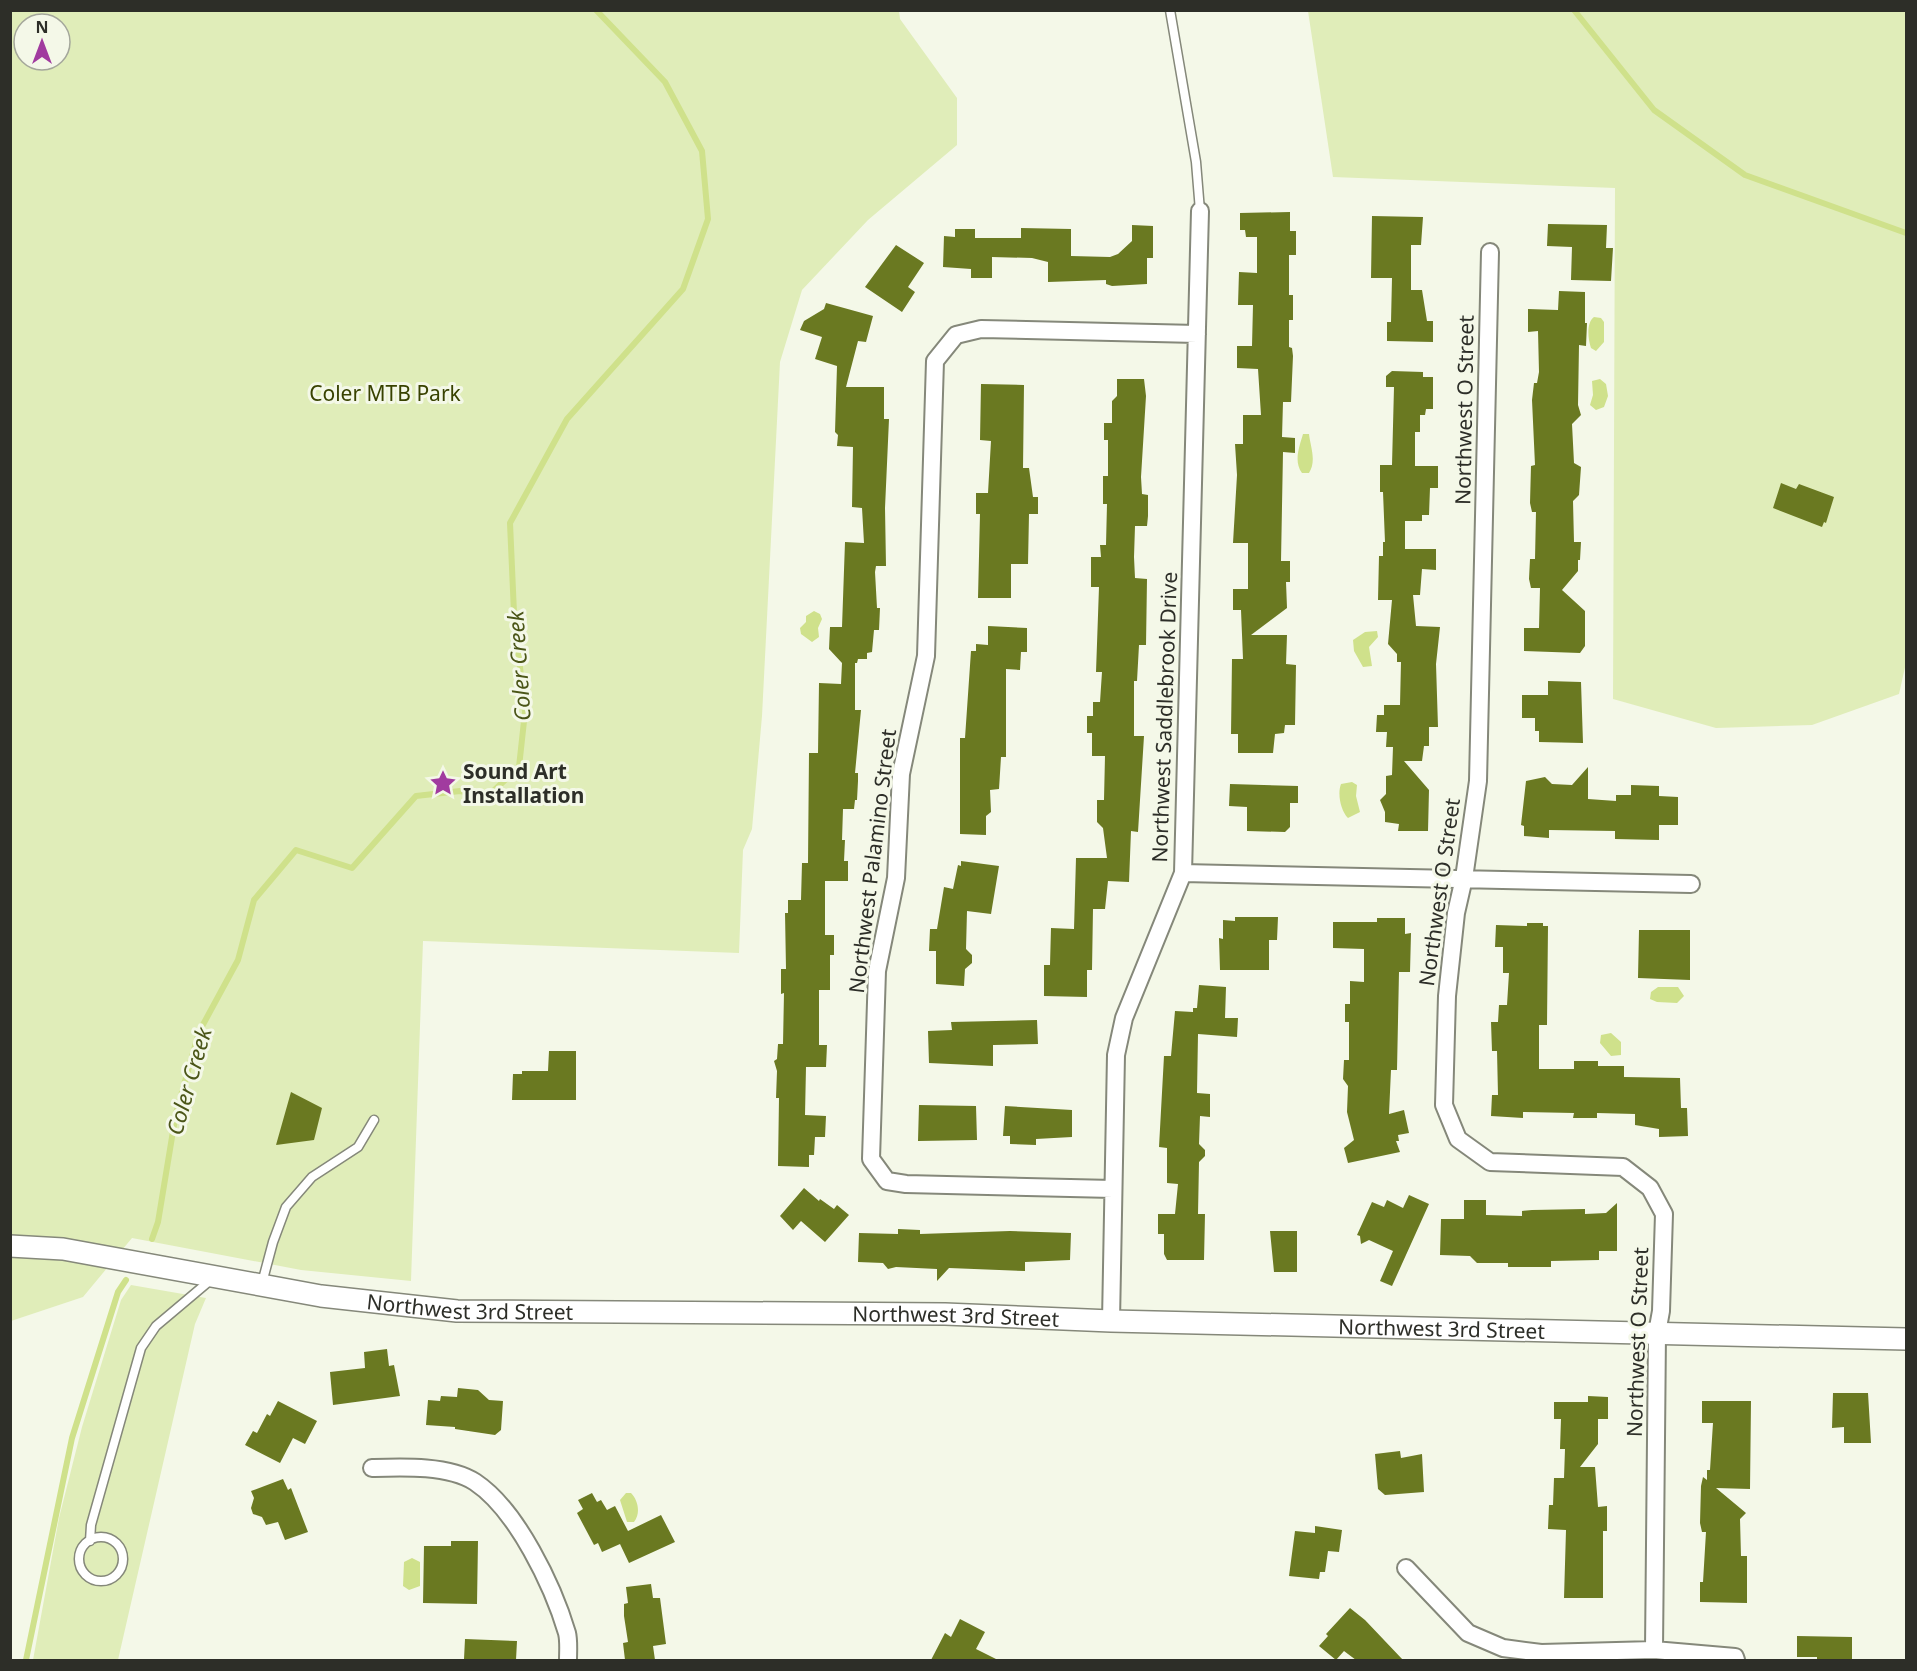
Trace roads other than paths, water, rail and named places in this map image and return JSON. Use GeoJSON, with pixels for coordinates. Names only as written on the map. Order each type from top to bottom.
{"type":"FeatureCollection","features":[{"type":"Feature","properties":{"kind":"street","name":"Northwest Saddlebrook Drive"},"geometry":{"type":"LineString","coordinates":[[1111,1321],[1116,1056],[1124,1018],[1183,873],[1200,211]]}},
{"type":"Feature","properties":{"kind":"street","name":"Northwest O Street"},"geometry":{"type":"LineString","coordinates":[[1490,252],[1478,781],[1464,878],[1455,913],[1447,996],[1444,1105],[1458,1139],[1490,1161],[1623,1167],[1650,1188],[1664,1214],[1661,1311],[1657,1333],[1654,1650]]}},
{"type":"Feature","properties":{"kind":"street","name":"Northwest Palamino Street"},"geometry":{"type":"LineString","coordinates":[[1113,1190],[906,1184],[887,1181],[871,1159],[877,971],[896,878],[901,774],[926,657],[935,361],[956,335],[981,329],[1197,334]]}},
{"type":"Feature","properties":{"kind":"street"},"geometry":{"type":"LineString","coordinates":[[1183,873],[1691,884]]}},
{"type":"Feature","properties":{"kind":"street","name":"Northwest 3rd Street"},"geometry":{"type":"LineString","coordinates":[[10,1246],[63,1249],[261,1287],[321,1296],[457,1311],[945,1314],[1111,1321],[1906,1339]]}},
{"type":"Feature","properties":{"kind":"street"},"geometry":{"type":"LineString","coordinates":[[372,1468],[406,1467],[440,1470],[474,1481],[508,1511],[534,1556],[567,1635],[568,1660]]}},
{"type":"Feature","properties":{"kind":"street"},"geometry":{"type":"LineString","coordinates":[[1406,1568],[1468,1633],[1503,1648],[1541,1653],[1654,1650],[1734,1657],[1736,1660]]}},
{"type":"Feature","properties":{"kind":"lane"},"geometry":{"type":"LineString","coordinates":[[1170,10],[1196,162],[1200,211]]}},
{"type":"Feature","properties":{"kind":"lane"},"geometry":{"type":"LineString","coordinates":[[261,1287],[273,1242],[286,1207],[312,1177],[358,1147],[374,1120]]}},
{"type":"Feature","properties":{"kind":"lane"},"geometry":{"type":"LineString","coordinates":[[90,1541],[91,1525],[141,1348],[156,1326],[214,1278]]}},
{"type":"Feature","properties":{"kind":"lane"},"geometry":{"type":"LineString","coordinates":[[103,1538],[116,1543],[120,1549],[123,1562],[121,1569],[111,1578],[97,1581],[84,1573],[79,1559],[84,1545],[90,1541],[103,1538]]}},
{"type":"Feature","properties":{"kind":"waterway","name":"Coler Creek"},"geometry":{"type":"LineString","coordinates":[[152,1239],[158,1222],[176,1113],[199,1032],[238,960],[254,900],[296,850],[352,868],[416,796],[460,791],[488,796],[519,767],[525,712],[514,613],[510,523],[567,419],[683,289],[708,219],[702,151],[665,82],[596,10]]}},
{"type":"Feature","properties":{"kind":"waterway"},"geometry":{"type":"LineString","coordinates":[[1574,10],[1654,110],[1745,175],[1906,233]]}},
{"type":"Feature","properties":{"kind":"waterway"},"geometry":{"type":"LineString","coordinates":[[26,1660],[72,1438],[118,1292],[126,1280]]}},
{"type":"Feature","properties":{"kind":"place","name":"Sound Art Installation"},"geometry":{"type":"Point","coordinates":[443,783]}},
{"type":"Feature","properties":{"kind":"park label","name":"Coler MTB Park"},"geometry":{"type":"Point","coordinates":[385,393]}}]}
